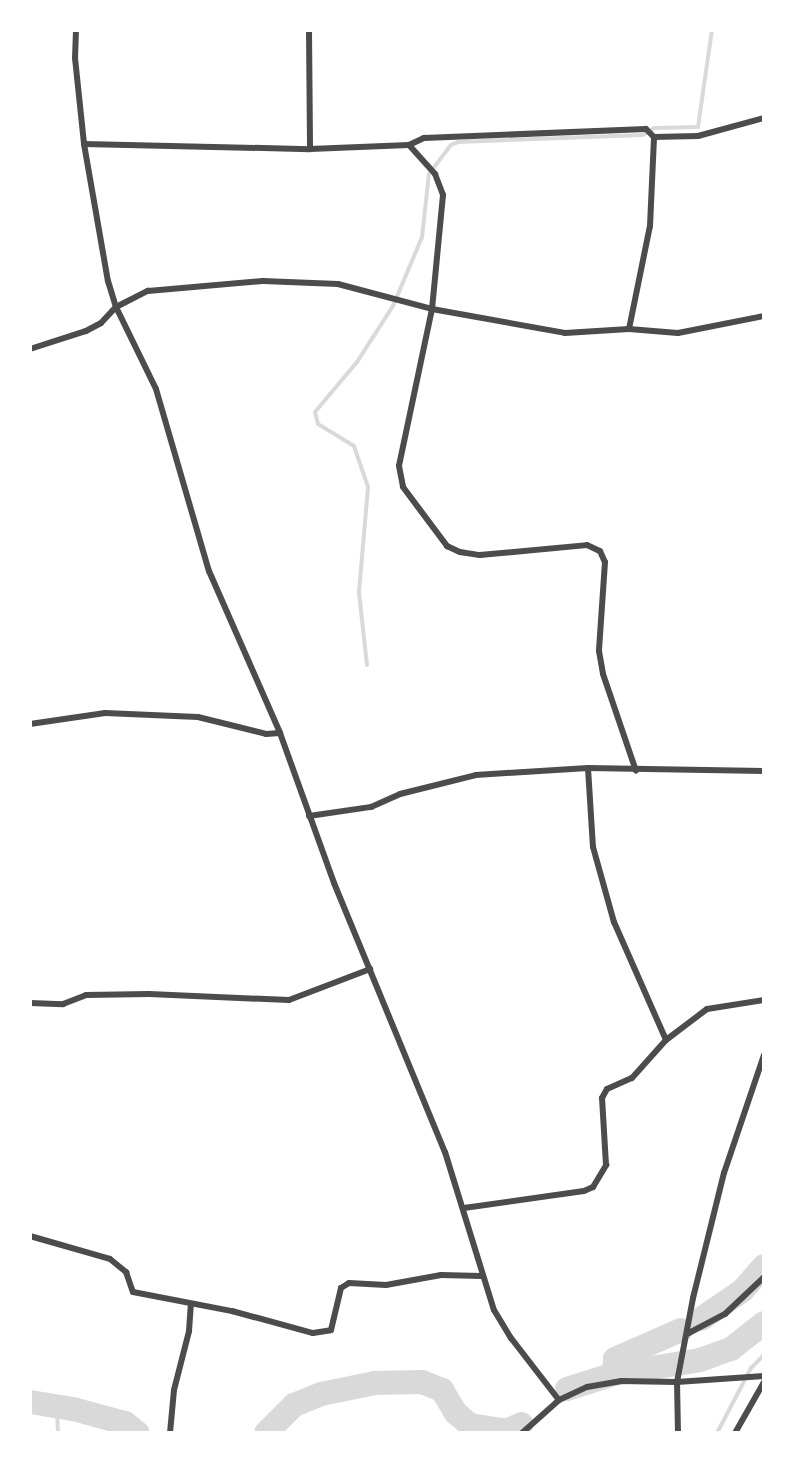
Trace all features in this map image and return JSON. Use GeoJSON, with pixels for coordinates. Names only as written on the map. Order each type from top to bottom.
{"type":"FeatureCollection","features":[{"type":"Feature","properties":{"kind":"street"},"geometry":{"type":"LineString","coordinates":[[76,30],[75,58],[84,144],[108,281],[116,307],[156,389],[215,589],[280,733],[309,816],[445,1152],[494,1310],[511,1338],[559,1400]]}},
{"type":"Feature","properties":{"kind":"street"},"geometry":{"type":"LineString","coordinates":[[309,30],[310,149]]}},
{"type":"Feature","properties":{"kind":"street"},"geometry":{"type":"LineString","coordinates":[[84,144],[310,149],[409,145],[424,138],[650,133],[698,136],[764,118]]}},
{"type":"Feature","properties":{"kind":"street"},"geometry":{"type":"LineString","coordinates":[[629,329],[650,226],[650,133]]}},
{"type":"Feature","properties":{"kind":"street"},"geometry":{"type":"LineString","coordinates":[[409,145],[432,170],[443,195],[432,309],[399,466],[403,487],[447,546],[460,552],[480,555],[587,545],[600,551],[605,562],[599,651],[603,674],[636,771]]}},
{"type":"Feature","properties":{"kind":"street"},"geometry":{"type":"LineString","coordinates":[[30,349],[86,331],[101,323],[116,307],[148,291],[263,281],[338,284],[432,309],[565,333],[629,329],[689,332],[764,316]]}},
{"type":"Feature","properties":{"kind":"street"},"geometry":{"type":"LineString","coordinates":[[30,724],[105,713],[198,717],[266,734],[280,733]]}},
{"type":"Feature","properties":{"kind":"street"},"geometry":{"type":"LineString","coordinates":[[309,816],[371,807],[400,794],[476,775],[588,768],[764,771]]}},
{"type":"Feature","properties":{"kind":"street"},"geometry":{"type":"LineString","coordinates":[[588,768],[593,847],[601,877],[614,922],[666,1040]]}},
{"type":"Feature","properties":{"kind":"street"},"geometry":{"type":"LineString","coordinates":[[30,1003],[63,1004],[86,995],[149,994],[289,1000],[370,969]]}},
{"type":"Feature","properties":{"kind":"street"},"geometry":{"type":"LineString","coordinates":[[464,1208],[584,1191],[593,1187],[606,1165],[602,1098],[607,1089],[632,1078],[666,1040],[707,1009],[764,1000]]}},
{"type":"Feature","properties":{"kind":"street"},"geometry":{"type":"LineString","coordinates":[[678,1433],[678,1373],[724,1173],[764,1055]]}},
{"type":"Feature","properties":{"kind":"street"},"geometry":{"type":"LineString","coordinates":[[30,1236],[110,1259],[126,1272],[133,1292],[313,1333],[331,1330],[341,1288],[349,1283],[386,1285],[441,1275],[481,1276]]}},
{"type":"Feature","properties":{"kind":"street"},"geometry":{"type":"LineString","coordinates":[[687,1334],[725,1314],[764,1277]]}},
{"type":"Feature","properties":{"kind":"street"},"geometry":{"type":"LineString","coordinates":[[170,1433],[174,1390],[189,1331],[191,1304]]}},
{"type":"Feature","properties":{"kind":"street"},"geometry":{"type":"LineString","coordinates":[[522,1433],[559,1400],[587,1387],[621,1381],[764,1379],[735,1433]]}},
{"type":"Feature","properties":{"kind":"waterway"},"geometry":{"type":"LineString","coordinates":[[367,665],[359,592],[368,487],[354,446],[318,424],[315,412],[357,362],[393,306],[422,237],[429,174],[451,145],[458,142],[643,135],[654,128],[698,127],[712,30]]}},
{"type":"Feature","properties":{"kind":"waterway"},"geometry":{"type":"LineString","coordinates":[[701,1319],[743,1290],[764,1266]]}},
{"type":"Feature","properties":{"kind":"waterway"},"geometry":{"type":"LineString","coordinates":[[567,1389],[614,1374],[700,1360],[731,1349],[764,1323]]}},
{"type":"Feature","properties":{"kind":"waterway"},"geometry":{"type":"LineString","coordinates":[[614,1374],[615,1359],[681,1330]]}},
{"type":"Feature","properties":{"kind":"waterway"},"geometry":{"type":"LineString","coordinates":[[717,1433],[751,1368],[764,1355]]}},
{"type":"Feature","properties":{"kind":"waterway"},"geometry":{"type":"LineString","coordinates":[[266,1433],[294,1405],[321,1394],[375,1383],[422,1382],[442,1390],[456,1413],[470,1425],[506,1431],[522,1424]]}},
{"type":"Feature","properties":{"kind":"waterway"},"geometry":{"type":"LineString","coordinates":[[30,1402],[73,1409],[125,1423],[138,1433]]}},
{"type":"Feature","properties":{"kind":"waterway"},"geometry":{"type":"LineString","coordinates":[[57,1407],[58,1433]]}}]}
